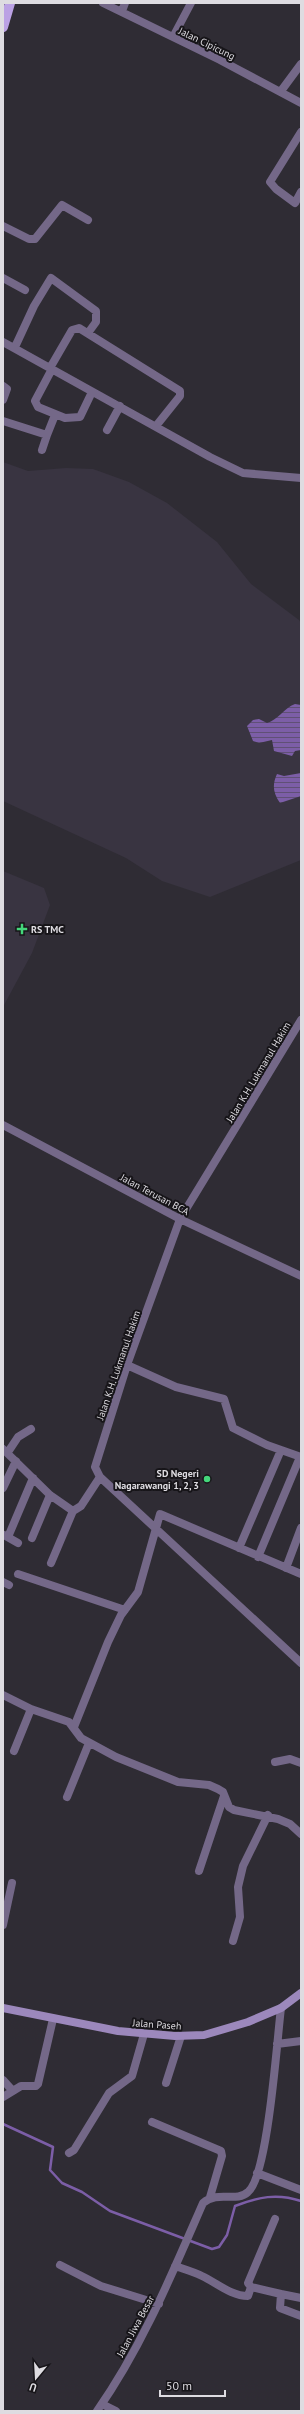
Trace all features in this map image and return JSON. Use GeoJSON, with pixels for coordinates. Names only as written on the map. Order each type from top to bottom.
{"type":"FeatureCollection","features":[{"type":"Feature","properties":{"kind":"main road"},"geometry":{"type":"LineString","coordinates":[[3,26],[10,3]]}},
{"type":"Feature","properties":{"kind":"street","name":"Jalan Cipicung"},"geometry":{"type":"LineString","coordinates":[[103,3],[122,11],[281,91],[301,103]]}},
{"type":"Feature","properties":{"kind":"street"},"geometry":{"type":"LineString","coordinates":[[122,11],[125,3]]}},
{"type":"Feature","properties":{"kind":"street"},"geometry":{"type":"LineString","coordinates":[[173,37],[191,3]]}},
{"type":"Feature","properties":{"kind":"street"},"geometry":{"type":"LineString","coordinates":[[281,91],[301,64]]}},
{"type":"Feature","properties":{"kind":"street"},"geometry":{"type":"LineString","coordinates":[[301,132],[270,182],[276,189],[298,205],[301,192]]}},
{"type":"Feature","properties":{"kind":"street"},"geometry":{"type":"LineString","coordinates":[[3,226],[29,239],[35,239],[62,205],[88,220]]}},
{"type":"Feature","properties":{"kind":"street"},"geometry":{"type":"LineString","coordinates":[[3,278],[25,290]]}},
{"type":"Feature","properties":{"kind":"street"},"geometry":{"type":"LineString","coordinates":[[15,347],[34,306],[51,278],[96,311],[96,322],[88,333]]}},
{"type":"Feature","properties":{"kind":"street"},"geometry":{"type":"LineString","coordinates":[[92,392],[80,417],[65,418],[55,415],[38,407],[35,401],[72,330],[79,328],[180,391],[180,396],[156,426]]}},
{"type":"Feature","properties":{"kind":"street"},"geometry":{"type":"LineString","coordinates":[[3,342],[15,347],[92,392],[120,406],[210,457],[247,473],[301,478]]}},
{"type":"Feature","properties":{"kind":"street"},"geometry":{"type":"LineString","coordinates":[[3,386],[7,389],[3,400]]}},
{"type":"Feature","properties":{"kind":"street"},"geometry":{"type":"LineString","coordinates":[[107,430],[120,406]]}},
{"type":"Feature","properties":{"kind":"street"},"geometry":{"type":"LineString","coordinates":[[42,450],[55,415]]}},
{"type":"Feature","properties":{"kind":"street"},"geometry":{"type":"LineString","coordinates":[[3,421],[47,435]]}},
{"type":"Feature","properties":{"kind":"street","name":"Jalan K.H. Lukmanul Hakim"},"geometry":{"type":"LineString","coordinates":[[100,1478],[96,1472],[96,1462],[128,1365],[180,1219],[301,1020]]}},
{"type":"Feature","properties":{"kind":"street","name":"Jalan Terusan BCA"},"geometry":{"type":"LineString","coordinates":[[3,1125],[180,1219],[301,1276]]}},
{"type":"Feature","properties":{"kind":"street"},"geometry":{"type":"LineString","coordinates":[[128,1365],[176,1387],[219,1396],[228,1405],[233,1428],[281,1450],[301,1457],[258,1557]]}},
{"type":"Feature","properties":{"kind":"street"},"geometry":{"type":"LineString","coordinates":[[31,1429],[18,1437],[5,1450],[50,1495],[73,1511]]}},
{"type":"Feature","properties":{"kind":"street"},"geometry":{"type":"LineString","coordinates":[[239,1548],[281,1450]]}},
{"type":"Feature","properties":{"kind":"street"},"geometry":{"type":"LineString","coordinates":[[3,1488],[16,1461]]}},
{"type":"Feature","properties":{"kind":"street"},"geometry":{"type":"LineString","coordinates":[[18,1542],[5,1536],[33,1478]]}},
{"type":"Feature","properties":{"kind":"street"},"geometry":{"type":"LineString","coordinates":[[51,1563],[73,1511],[81,1506],[100,1478],[300,1660]]}},
{"type":"Feature","properties":{"kind":"street"},"geometry":{"type":"LineString","coordinates":[[32,1538],[50,1495]]}},
{"type":"Feature","properties":{"kind":"street"},"geometry":{"type":"LineString","coordinates":[[74,1727],[108,1642],[125,1610],[138,1592],[160,1514],[258,1557],[286,1568],[300,1571]]}},
{"type":"Feature","properties":{"kind":"street"},"geometry":{"type":"LineString","coordinates":[[286,1568],[301,1528]]}},
{"type":"Feature","properties":{"kind":"street"},"geometry":{"type":"LineString","coordinates":[[18,1574],[125,1610]]}},
{"type":"Feature","properties":{"kind":"street"},"geometry":{"type":"LineString","coordinates":[[3,1695],[31,1709],[69,1722],[81,1738],[116,1757],[178,1782],[209,1785],[222,1792],[229,1807],[234,1810],[268,1815],[290,1824],[301,1834]]}},
{"type":"Feature","properties":{"kind":"street"},"geometry":{"type":"LineString","coordinates":[[14,1752],[31,1709]]}},
{"type":"Feature","properties":{"kind":"street"},"geometry":{"type":"LineString","coordinates":[[67,1797],[89,1743]]}},
{"type":"Feature","properties":{"kind":"street"},"geometry":{"type":"LineString","coordinates":[[275,1762],[290,1759],[301,1762]]}},
{"type":"Feature","properties":{"kind":"street"},"geometry":{"type":"LineString","coordinates":[[199,1871],[224,1796]]}},
{"type":"Feature","properties":{"kind":"street"},"geometry":{"type":"LineString","coordinates":[[233,1942],[240,1917],[238,1887],[243,1866],[268,1815]]}},
{"type":"Feature","properties":{"kind":"street"},"geometry":{"type":"LineString","coordinates":[[3,1925],[12,1883]]}},
{"type":"Feature","properties":{"kind":"street","name":"Jalan Paseh"},"geometry":{"type":"LineString","coordinates":[[3,2008],[144,2034],[181,2036],[219,2032],[281,2008],[301,1993]]}},
{"type":"Feature","properties":{"kind":"street"},"geometry":{"type":"LineString","coordinates":[[152,2122],[221,2151],[222,2156],[210,2197],[246,2194],[252,2188],[266,2141],[281,2008]]}},
{"type":"Feature","properties":{"kind":"street"},"geometry":{"type":"LineString","coordinates":[[3,2097],[12,2090],[22,2086],[36,2086],[38,2084],[53,2018]]}},
{"type":"Feature","properties":{"kind":"street"},"geometry":{"type":"LineString","coordinates":[[69,2153],[74,2150],[108,2093],[132,2076],[144,2034]]}},
{"type":"Feature","properties":{"kind":"street"},"geometry":{"type":"LineString","coordinates":[[166,2083],[181,2036]]}},
{"type":"Feature","properties":{"kind":"street"},"geometry":{"type":"LineString","coordinates":[[277,2044],[301,2041]]}},
{"type":"Feature","properties":{"kind":"street"},"geometry":{"type":"LineString","coordinates":[[3,2080],[12,2090]]}},
{"type":"Feature","properties":{"kind":"street"},"geometry":{"type":"LineString","coordinates":[[257,2173],[301,2190]]}},
{"type":"Feature","properties":{"kind":"street","name":"Jalan Jiwa Besar"},"geometry":{"type":"LineString","coordinates":[[97,2411],[136,2349],[159,2304],[203,2202],[210,2197]]}},
{"type":"Feature","properties":{"kind":"street"},"geometry":{"type":"LineString","coordinates":[[175,2266],[201,2276],[218,2286],[243,2296],[248,2296],[251,2287],[248,2283],[274,2219]]}},
{"type":"Feature","properties":{"kind":"street"},"geometry":{"type":"LineString","coordinates":[[60,2265],[101,2286],[159,2304]]}},
{"type":"Feature","properties":{"kind":"street"},"geometry":{"type":"LineString","coordinates":[[251,2287],[301,2298]]}},
{"type":"Feature","properties":{"kind":"street"},"geometry":{"type":"LineString","coordinates":[[281,2294],[280,2308],[301,2316]]}},
{"type":"Feature","properties":{"kind":"street"},"geometry":{"type":"LineString","coordinates":[[102,2404],[116,2411]]}},
{"type":"Feature","properties":{"kind":"shaded area"},"geometry":{"type":"Polygon","coordinates":[[[3,462],[28,471],[66,468],[93,469],[129,482],[167,503],[217,542],[251,584],[299,620],[301,623],[301,860],[210,897],[162,881],[126,858],[3,801],[3,462]]]}},
{"type":"Feature","properties":{"kind":"shaded area"},"geometry":{"type":"Polygon","coordinates":[[[295,704],[301,705],[301,750],[295,751],[292,756],[274,751],[272,740],[259,743],[253,741],[247,726],[253,720],[259,719],[267,723],[295,704]]]}},
{"type":"Feature","properties":{"kind":"shaded area"},"geometry":{"type":"Polygon","coordinates":[[[301,773],[301,796],[280,803],[274,789],[274,782],[277,774],[284,776],[301,773]]]}},
{"type":"Feature","properties":{"kind":"shaded area","name":"RS TMC"},"geometry":{"type":"Polygon","coordinates":[[[3,871],[44,888],[50,905],[32,953],[3,1007],[3,871]]]}},
{"type":"Feature","properties":{"kind":"waterway"},"geometry":{"type":"LineString","coordinates":[[3,2124],[53,2147],[50,2170],[62,2183],[82,2192],[110,2211],[212,2249],[219,2247],[227,2235],[235,2206],[252,2200],[268,2197],[284,2197],[301,2201]]}},
{"type":"Feature","properties":{"kind":"place","name":"RS TMC"},"geometry":{"type":"Point","coordinates":[22,929]}},
{"type":"Feature","properties":{"kind":"place","name":"SD Negeri Nagarawangi 1, 2, 3"},"geometry":{"type":"Point","coordinates":[207,1479]}}]}
